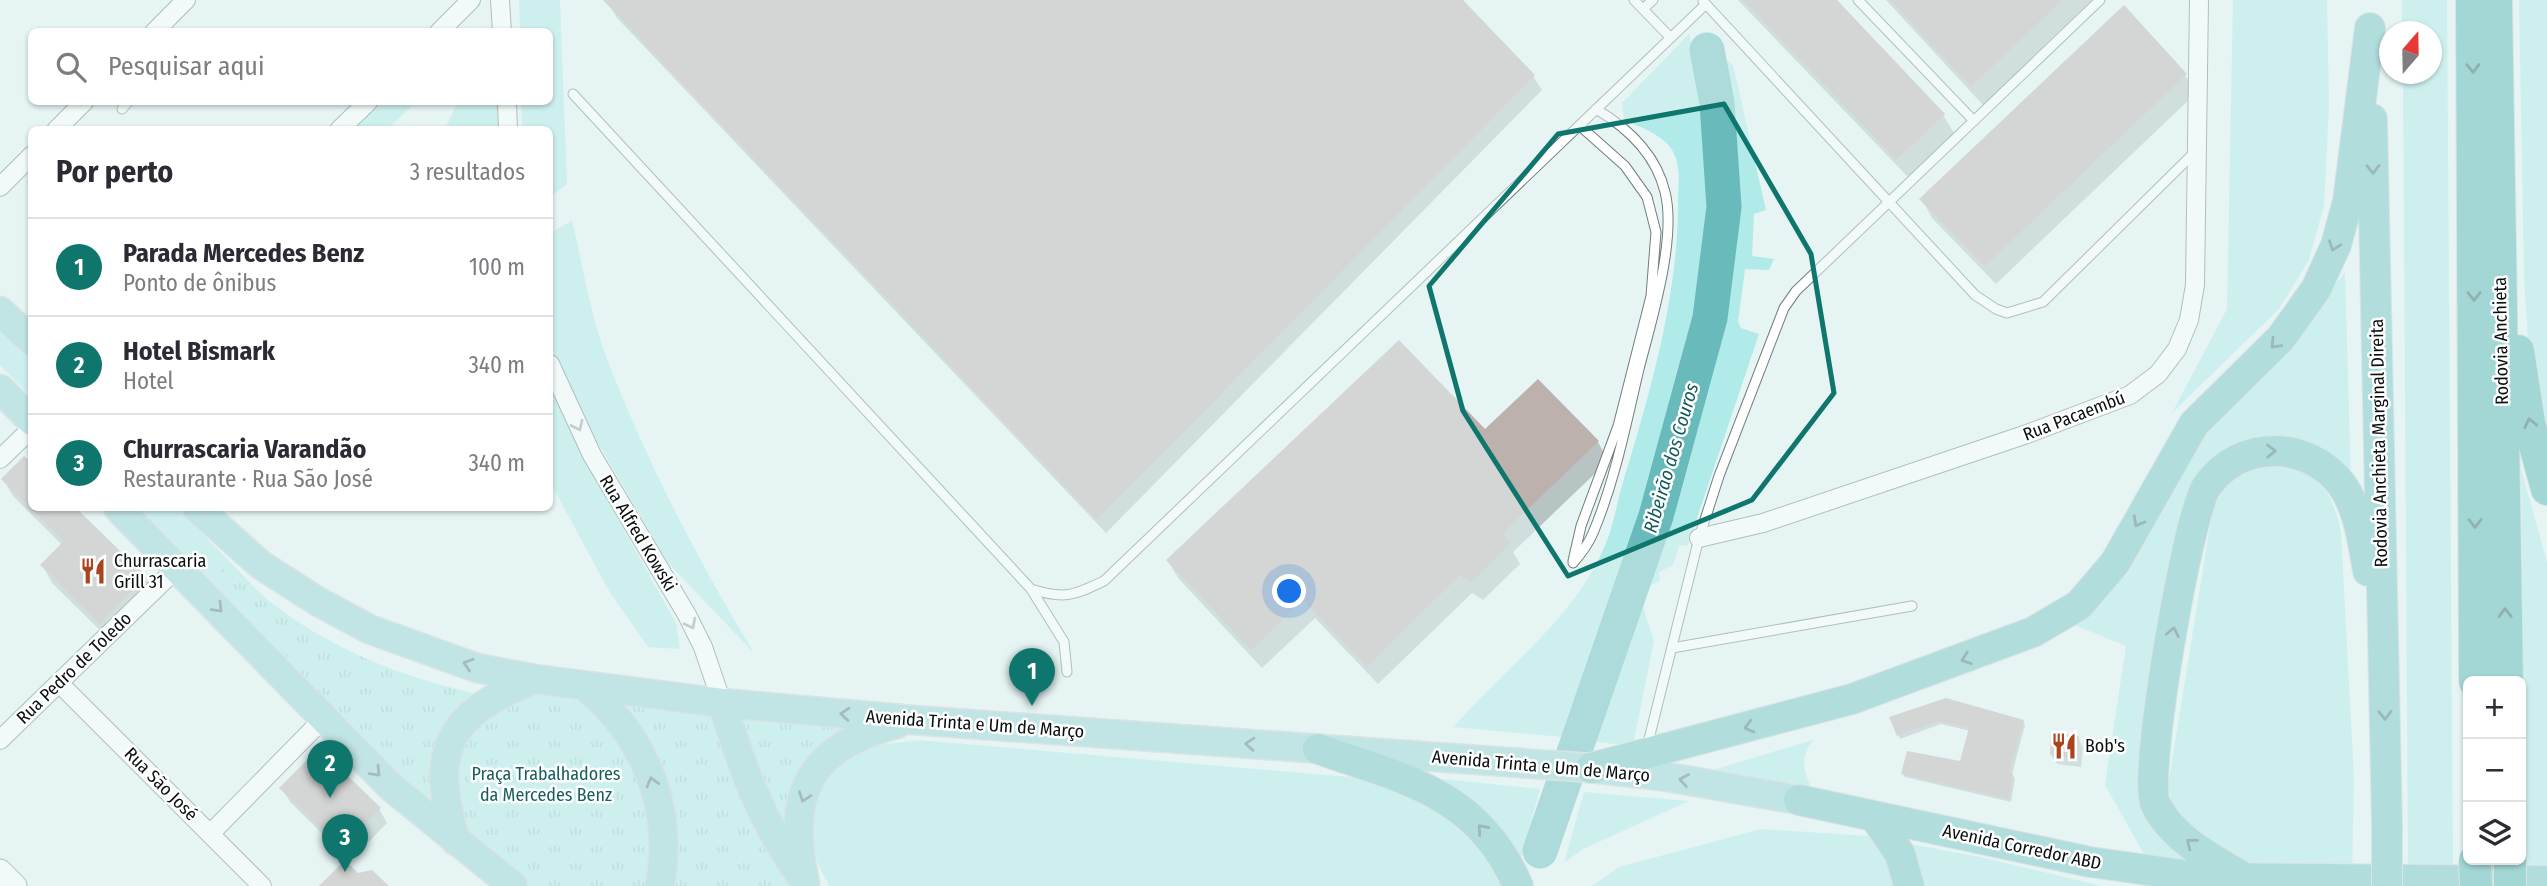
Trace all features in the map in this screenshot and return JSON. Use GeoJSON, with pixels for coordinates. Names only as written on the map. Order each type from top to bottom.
{"type":"FeatureCollection","features":[{"type":"Feature","properties":{"kind":"highway","name":"Rodovia Anchieta"},"geometry":{"type":"LineString","coordinates":[[2472,0],[2475,676]]}},
{"type":"Feature","properties":{"kind":"highway","name":"Rodovia Anchieta"},"geometry":{"type":"LineString","coordinates":[[2496,0],[2507,676]]}},
{"type":"Feature","properties":{"kind":"highway"},"geometry":{"type":"LineString","coordinates":[[1585,768],[1645,755],[1852,699],[2034,632],[2079,605],[2115,563],[2194,424],[2281,338],[2316,289],[2336,245],[2348,201],[2370,14]]}},
{"type":"Feature","properties":{"kind":"highway","name":"Rodovia Anchieta Marginal Direita"},"geometry":{"type":"LineString","coordinates":[[2370,14],[2385,670],[2387,886]]}},
{"type":"Feature","properties":{"kind":"highway"},"geometry":{"type":"LineString","coordinates":[[2497,126],[2520,374],[2547,489]]}},
{"type":"Feature","properties":{"kind":"highway"},"geometry":{"type":"LineString","coordinates":[[2248,880],[2200,851],[2174,830],[2155,803],[2151,789],[2158,709],[2192,532],[2205,488],[2227,464],[2255,451],[2293,451],[2325,466],[2344,488],[2360,526],[2385,670]]}},
{"type":"Feature","properties":{"kind":"highway"},"geometry":{"type":"LineString","coordinates":[[1318,749],[1415,781],[1449,800],[1472,818],[1494,843],[1518,886]]}},
{"type":"Feature","properties":{"kind":"highway","name":"Avenida Corredor ABD"},"geometry":{"type":"LineString","coordinates":[[1799,800],[2090,862],[2248,880],[2547,881]]}},
{"type":"Feature","properties":{"kind":"highway"},"geometry":{"type":"LineString","coordinates":[[1874,816],[1900,854],[1909,886]]}},
{"type":"Feature","properties":{"kind":"highway"},"geometry":{"type":"LineString","coordinates":[[2475,865],[2476,886]]}},
{"type":"Feature","properties":{"kind":"highway"},"geometry":{"type":"LineString","coordinates":[[2510,865],[2510,886]]}},
{"type":"Feature","properties":{"kind":"main road"},"geometry":{"type":"LineString","coordinates":[[0,311],[28,337]]}},
{"type":"Feature","properties":{"kind":"main road"},"geometry":{"type":"LineString","coordinates":[[0,389],[28,417]]}},
{"type":"Feature","properties":{"kind":"main road"},"geometry":{"type":"LineString","coordinates":[[121,511],[391,787],[505,882]]}},
{"type":"Feature","properties":{"kind":"main road","name":"Avenida Trinta e Um de Março"},"geometry":{"type":"LineString","coordinates":[[200,511],[261,565],[317,601],[369,629],[477,668],[535,679],[722,703],[913,720],[1585,768],[1662,776],[1799,800]]}},
{"type":"Feature","properties":{"kind":"main road"},"geometry":{"type":"LineString","coordinates":[[456,841],[443,779],[452,739],[469,716],[484,705],[535,679]]}},
{"type":"Feature","properties":{"kind":"main road"},"geometry":{"type":"LineString","coordinates":[[583,685],[618,715],[629,730],[650,773],[664,836],[660,886]]}},
{"type":"Feature","properties":{"kind":"main road"},"geometry":{"type":"LineString","coordinates":[[722,703],[746,780],[761,814],[806,885]]}},
{"type":"Feature","properties":{"kind":"main road"},"geometry":{"type":"LineString","coordinates":[[806,885],[797,832],[799,811],[811,777],[823,760],[849,741],[913,720]]}},
{"type":"Feature","properties":{"kind":"street"},"geometry":{"type":"LineString","coordinates":[[158,28],[186,0]]}},
{"type":"Feature","properties":{"kind":"street"},"geometry":{"type":"LineString","coordinates":[[443,28],[471,0]]}},
{"type":"Feature","properties":{"kind":"street"},"geometry":{"type":"LineString","coordinates":[[500,0],[502,28]]}},
{"type":"Feature","properties":{"kind":"street","name":"Rua Pacaembú"},"geometry":{"type":"LineString","coordinates":[[1699,538],[1763,523],[2027,434],[2130,395],[2158,374],[2178,349],[2189,320],[2195,285],[2199,0]]}},
{"type":"Feature","properties":{"kind":"street"},"geometry":{"type":"LineString","coordinates":[[60,126],[81,105]]}},
{"type":"Feature","properties":{"kind":"street"},"geometry":{"type":"LineString","coordinates":[[343,126],[365,105]]}},
{"type":"Feature","properties":{"kind":"street"},"geometry":{"type":"LineString","coordinates":[[507,105],[509,126]]}},
{"type":"Feature","properties":{"kind":"street"},"geometry":{"type":"LineString","coordinates":[[0,187],[28,159]]}},
{"type":"Feature","properties":{"kind":"street","name":"Rua Alfred Kowski"},"geometry":{"type":"LineString","coordinates":[[553,370],[592,455],[687,615],[703,647],[722,703]]}},
{"type":"Feature","properties":{"kind":"street"},"geometry":{"type":"LineString","coordinates":[[0,458],[28,432]]}},
{"type":"Feature","properties":{"kind":"street","name":"Rua Pedro de Toledo"},"geometry":{"type":"LineString","coordinates":[[0,740],[178,567]]}},
{"type":"Feature","properties":{"kind":"street","name":"Rua São José"},"geometry":{"type":"LineString","coordinates":[[59,683],[262,886]]}},
{"type":"Feature","properties":{"kind":"street"},"geometry":{"type":"LineString","coordinates":[[210,834],[324,718]]}},
{"type":"Feature","properties":{"kind":"street"},"geometry":{"type":"LineString","coordinates":[[0,871],[15,886]]}},
{"type":"Feature","properties":{"kind":"lane"},"geometry":{"type":"LineString","coordinates":[[1634,0],[1671,38]]}},
{"type":"Feature","properties":{"kind":"lane"},"geometry":{"type":"LineString","coordinates":[[1643,9],[1653,0]]}},
{"type":"Feature","properties":{"kind":"lane"},"geometry":{"type":"LineString","coordinates":[[1858,0],[1974,121]]}},
{"type":"Feature","properties":{"kind":"lane"},"geometry":{"type":"LineString","coordinates":[[1645,755],[1699,538],[1719,476],[1784,308],[1796,291],[2100,0]]}},
{"type":"Feature","properties":{"kind":"lane"},"geometry":{"type":"LineString","coordinates":[[1031,589],[1051,596],[1070,597],[1104,581],[1580,126],[1671,38],[1704,2],[1975,295],[1996,309],[2016,311],[2043,302],[2197,150]]}},
{"type":"Feature","properties":{"kind":"lane"},"geometry":{"type":"LineString","coordinates":[[573,94],[1031,589],[1064,642],[1067,672]]}},
{"type":"Feature","properties":{"kind":"lane"},"geometry":{"type":"LineString","coordinates":[[1580,126],[1625,166],[1647,197],[1656,232],[1651,296],[1618,426],[1581,526],[1573,563],[1585,550],[1594,532],[1622,439],[1659,286],[1667,229],[1665,193],[1655,165],[1640,142],[1616,121],[1596,109]]}},
{"type":"Feature","properties":{"kind":"lane"},"geometry":{"type":"LineString","coordinates":[[1672,648],[1912,606]]}},
{"type":"Feature","properties":{"kind":"highlighted area"},"geometry":{"type":"Polygon","coordinates":[[[1724,104],[1811,254],[1834,393],[1752,500],[1568,576],[1463,411],[1429,286],[1558,134],[1724,104]]]}},
{"type":"Feature","properties":{"kind":"green space"},"geometry":{"type":"Polygon","coordinates":[[[519,0],[560,0],[567,184],[553,195],[553,126],[522,126],[521,105],[553,105],[553,28],[520,28],[519,0]]]}},
{"type":"Feature","properties":{"kind":"green space"},"geometry":{"type":"Polygon","coordinates":[[[2233,0],[2327,0],[2329,107],[2324,206],[2309,260],[2279,309],[2172,413],[2227,309],[2233,0]]]}},
{"type":"Feature","properties":{"kind":"green space"},"geometry":{"type":"Polygon","coordinates":[[[2402,0],[2447,0],[2453,871],[2408,869],[2403,84],[2442,84],[2442,21],[2402,21],[2402,0]]]}},
{"type":"Feature","properties":{"kind":"green space"},"geometry":{"type":"Polygon","coordinates":[[[2519,0],[2547,0],[2547,448],[2529,355],[2524,277],[2519,0]]]}},
{"type":"Feature","properties":{"kind":"green space"},"geometry":{"type":"Polygon","coordinates":[[[1689,34],[1708,107],[1716,208],[1702,322],[1645,518],[1573,738],[1454,727],[1573,600],[1589,576],[1609,535],[1660,348],[1673,276],[1679,185],[1678,167],[1672,149],[1661,138],[1624,120],[1622,103],[1689,34]]]}},
{"type":"Feature","properties":{"kind":"green space"},"geometry":{"type":"Polygon","coordinates":[[[1715,54],[1733,65],[1766,210],[1754,214],[1752,256],[1774,259],[1769,270],[1745,269],[1738,322],[1741,328],[1759,334],[1688,545],[1679,546],[1673,565],[1659,572],[1660,581],[1638,591],[1654,641],[1634,740],[1621,745],[1585,740],[1658,523],[1714,321],[1731,204],[1724,104],[1715,54]]]}},
{"type":"Feature","properties":{"kind":"green space"},"geometry":{"type":"Polygon","coordinates":[[[376,105],[414,105],[390,126],[354,126],[376,105]]]}},
{"type":"Feature","properties":{"kind":"green space"},"geometry":{"type":"Polygon","coordinates":[[[457,105],[497,105],[499,126],[446,126],[457,105]]]}},
{"type":"Feature","properties":{"kind":"green space"},"geometry":{"type":"Polygon","coordinates":[[[572,221],[595,323],[621,394],[673,508],[754,653],[667,562],[590,429],[553,350],[553,231],[572,221]]]}},
{"type":"Feature","properties":{"kind":"green space"},"geometry":{"type":"Polygon","coordinates":[[[2345,272],[2351,483],[2337,466],[2215,457],[2144,787],[2204,870],[2148,861],[2105,785],[2126,646],[2070,623],[2128,574],[2187,450],[2293,343],[2345,272]]]}},
{"type":"Feature","properties":{"kind":"green space"},"geometry":{"type":"Polygon","coordinates":[[[0,326],[28,355],[28,394],[0,365],[0,326]]]}},
{"type":"Feature","properties":{"kind":"green space"},"geometry":{"type":"Polygon","coordinates":[[[553,391],[584,458],[676,623],[680,649],[648,647],[609,591],[553,488],[553,391]]]}},
{"type":"Feature","properties":{"kind":"green space"},"geometry":{"type":"Polygon","coordinates":[[[2261,464],[2293,469],[2316,480],[2331,500],[2341,532],[2354,778],[2352,876],[2252,869],[2187,829],[2172,803],[2168,786],[2212,513],[2230,482],[2261,464]]]}},
{"type":"Feature","properties":{"kind":"green space"},"geometry":{"type":"Polygon","coordinates":[[[2521,469],[2547,562],[2547,872],[2526,872],[2526,676],[2524,676],[2521,469]]]}},
{"type":"Feature","properties":{"kind":"green space"},"geometry":{"type":"Polygon","coordinates":[[[142,511],[180,511],[230,562],[211,581],[142,511]]]}},
{"type":"Feature","properties":{"kind":"green space","name":"Praça Trabalhadores da Mercedes Benz"},"geometry":{"type":"Polygon","coordinates":[[[230,562],[268,600],[345,649],[430,682],[489,696],[474,707],[442,814],[407,785],[211,581],[230,562]]]}},
{"type":"Feature","properties":{"kind":"green space","name":"Praça Trabalhadores da Mercedes Benz"},"geometry":{"type":"Polygon","coordinates":[[[543,691],[576,697],[630,748],[652,821],[649,886],[530,886],[461,830],[453,775],[459,745],[491,709],[543,691]]]}},
{"type":"Feature","properties":{"kind":"green space","name":"Praça Trabalhadores da Mercedes Benz"},"geometry":{"type":"Polygon","coordinates":[[[603,692],[720,709],[796,886],[668,886],[674,849],[603,692]]]}},
{"type":"Feature","properties":{"kind":"green space"},"geometry":{"type":"Polygon","coordinates":[[[731,711],[878,722],[829,748],[799,869],[731,711]]]}},
{"type":"Feature","properties":{"kind":"green space"},"geometry":{"type":"Polygon","coordinates":[[[918,740],[1349,777],[1409,790],[1452,813],[1509,886],[829,886],[813,843],[815,804],[823,787],[835,771],[875,747],[918,740]]]}},
{"type":"Feature","properties":{"kind":"green space"},"geometry":{"type":"Polygon","coordinates":[[[1813,740],[1806,752],[1804,765],[1813,790],[1696,775],[1813,740]]]}},
{"type":"Feature","properties":{"kind":"green space"},"geometry":{"type":"Polygon","coordinates":[[[1441,779],[1540,789],[1521,860],[1468,798],[1441,779]]]}},
{"type":"Feature","properties":{"kind":"green space"},"geometry":{"type":"Polygon","coordinates":[[[1584,792],[1689,801],[1583,849],[1564,863],[1584,792]]]}},
{"type":"Feature","properties":{"kind":"green space"},"geometry":{"type":"Polygon","coordinates":[[[1761,829],[1867,836],[1980,857],[2102,886],[1592,886],[1619,867],[1761,829]]]}},
{"type":"Feature","properties":{"kind":"building"},"geometry":{"type":"Polygon","coordinates":[[[603,0],[1463,0],[1535,75],[1097,520],[603,0]]]}},
{"type":"Feature","properties":{"kind":"building"},"geometry":{"type":"Polygon","coordinates":[[[1743,0],[1837,0],[1945,114],[1896,160],[1743,0]]]}},
{"type":"Feature","properties":{"kind":"building"},"geometry":{"type":"Polygon","coordinates":[[[1890,0],[2062,0],[1971,87],[1890,0]]]}},
{"type":"Feature","properties":{"kind":"building"},"geometry":{"type":"Polygon","coordinates":[[[2124,5],[2187,74],[1985,266],[1919,199],[2124,5]]]}},
{"type":"Feature","properties":{"kind":"building"},"geometry":{"type":"Polygon","coordinates":[[[1399,340],[1485,429],[1538,379],[1599,441],[1503,533],[1510,544],[1472,582],[1460,575],[1367,667],[1303,600],[1251,650],[1166,560],[1399,340]]]}},
{"type":"Feature","properties":{"kind":"building","name":"Churrascaria Grill 31"},"geometry":{"type":"Polygon","coordinates":[[[24,456],[28,460],[28,506],[1,479],[24,456]]]}},
{"type":"Feature","properties":{"kind":"building","name":"Churrascaria Grill 31"},"geometry":{"type":"Polygon","coordinates":[[[34,511],[79,511],[146,576],[100,624],[40,565],[64,541],[34,511]]]}},
{"type":"Feature","properties":{"kind":"building"},"geometry":{"type":"Polygon","coordinates":[[[1946,698],[2024,720],[2009,772],[2013,773],[2009,799],[1901,774],[1907,751],[1960,761],[1969,728],[1938,721],[1897,736],[1889,717],[1946,698]]]}},
{"type":"Feature","properties":{"kind":"building","name":"Bob's"},"geometry":{"type":"Polygon","coordinates":[[[2051,732],[2079,736],[2076,759],[2050,755],[2051,732]]]}},
{"type":"Feature","properties":{"kind":"building"},"geometry":{"type":"Polygon","coordinates":[[[319,748],[381,808],[341,848],[279,788],[319,748]]]}},
{"type":"Feature","properties":{"kind":"building"},"geometry":{"type":"Polygon","coordinates":[[[345,860],[358,873],[372,870],[389,886],[319,886],[345,860]]]}},
{"type":"Feature","properties":{"kind":"waterway","name":"Ribeirão dos Couros"},"geometry":{"type":"LineString","coordinates":[[1540,851],[1656,516],[1710,318],[1724,207],[1717,103],[1707,50]]}},
{"type":"Feature","properties":{"kind":"place","name":"Churrascaria Grill 31"},"geometry":{"type":"Point","coordinates":[93,571]}},
{"type":"Feature","properties":{"kind":"place","name":"Parada Mercedes Benz"},"geometry":{"type":"Point","coordinates":[1032,706]}},
{"type":"Feature","properties":{"kind":"place","name":"Bob's"},"geometry":{"type":"Point","coordinates":[2064,746]}},
{"type":"Feature","properties":{"kind":"place","name":"Hotel Bismark"},"geometry":{"type":"Point","coordinates":[330,798]}},
{"type":"Feature","properties":{"kind":"place","name":"Churrascaria Varandão"},"geometry":{"type":"Point","coordinates":[345,872]}}]}
